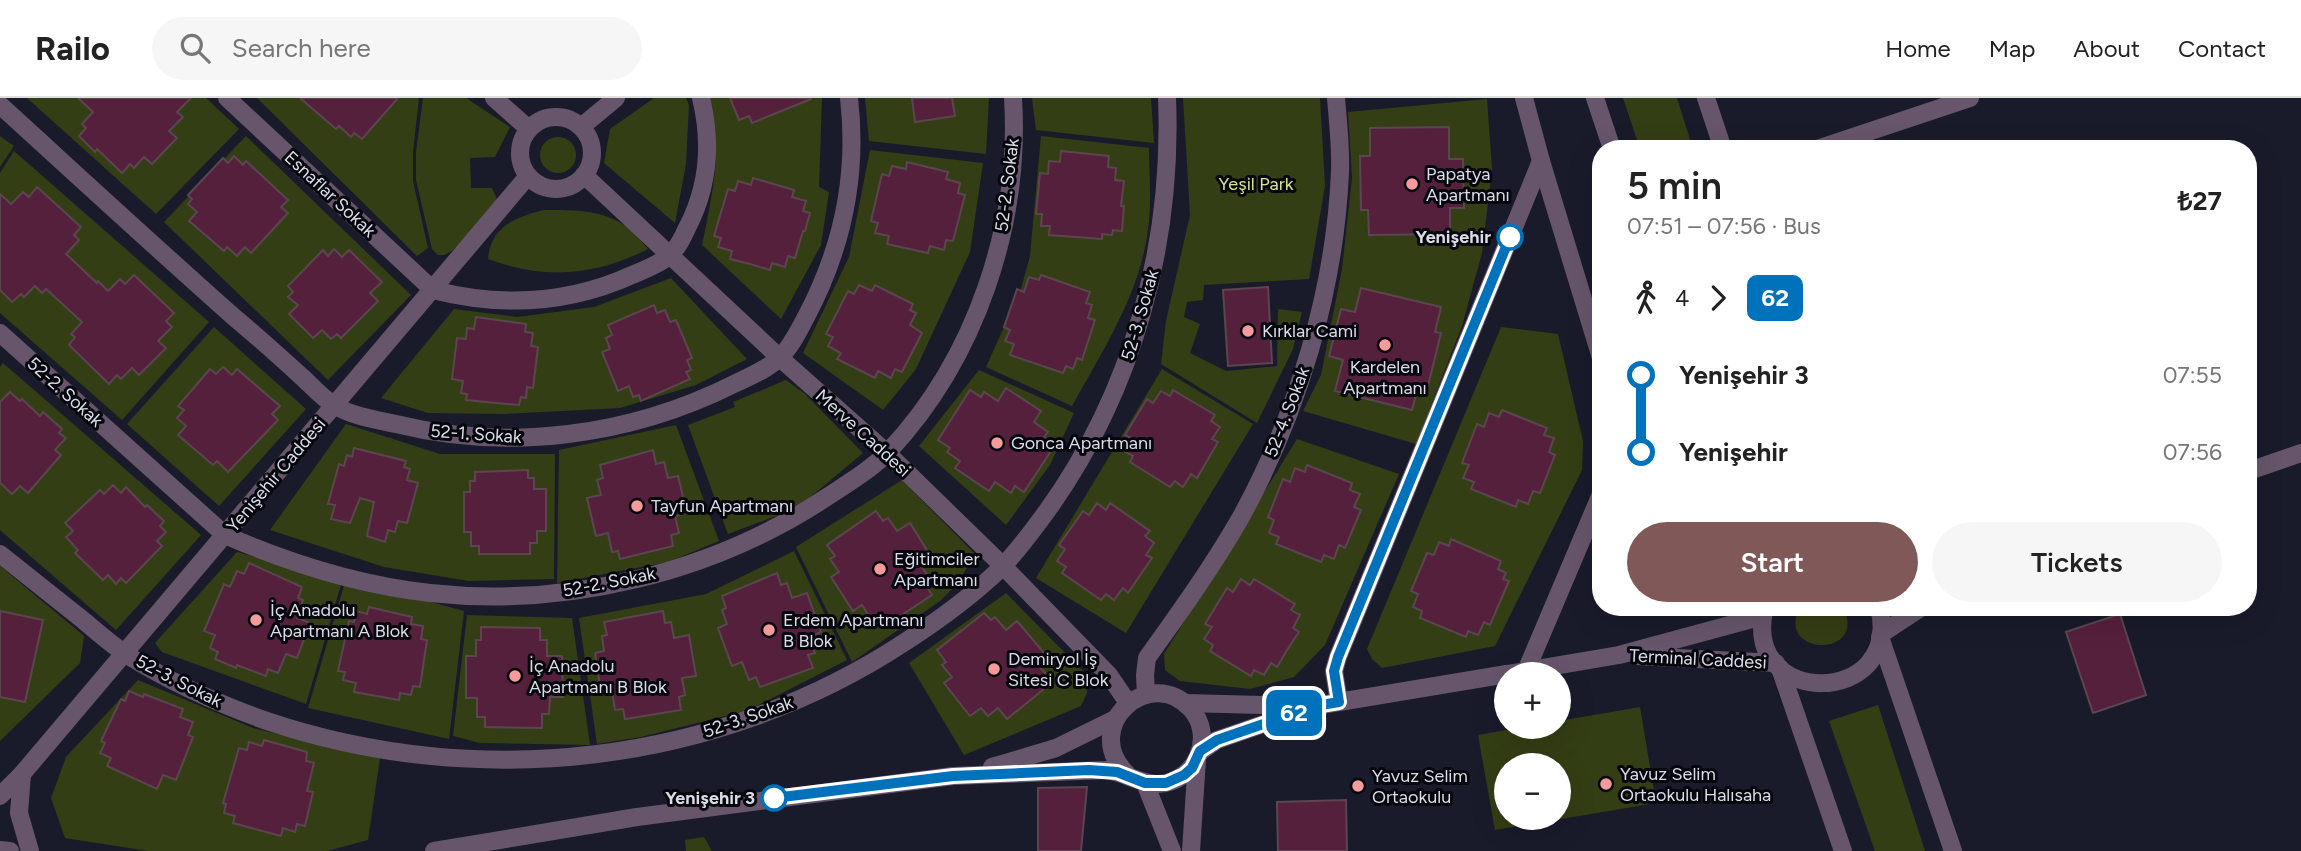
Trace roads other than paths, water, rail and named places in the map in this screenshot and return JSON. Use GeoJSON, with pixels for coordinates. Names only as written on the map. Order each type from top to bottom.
{"type":"FeatureCollection","features":[{"type":"Feature","properties":{"kind":"street","name":"Esnaflar Sokak"},"geometry":{"type":"LineString","coordinates":[[227,98],[433,290]]}},
{"type":"Feature","properties":{"kind":"street"},"geometry":{"type":"LineString","coordinates":[[494,98],[529,129]]}},
{"type":"Feature","properties":{"kind":"street"},"geometry":{"type":"LineString","coordinates":[[581,127],[616,98]]}},
{"type":"Feature","properties":{"kind":"street"},"geometry":{"type":"LineString","coordinates":[[433,290],[460,297],[500,301],[541,300],[568,296],[621,281],[670,255],[694,215],[704,181],[708,145],[701,98]]}},
{"type":"Feature","properties":{"kind":"street","name":"52-1. Sokak"},"geometry":{"type":"LineString","coordinates":[[0,105],[334,406],[373,419],[451,435],[530,438],[619,425],[679,408],[736,383],[780,358],[817,296],[842,227],[852,155],[849,98]]}},
{"type":"Feature","properties":{"kind":"street","name":"52-2. Sokak"},"geometry":{"type":"LineString","coordinates":[[0,333],[225,535],[306,568],[389,587],[473,596],[559,592],[648,576],[733,547],[814,506],[887,453],[914,422],[957,353],[975,316],[1001,239],[1013,158],[1013,98]]}},
{"type":"Feature","properties":{"kind":"street","name":"52-3. Sokak"},"geometry":{"type":"LineString","coordinates":[[0,554],[125,653],[172,680],[265,720],[326,738],[388,751],[515,761],[612,753],[708,732],[800,699],[887,654],[967,598],[1003,566],[1062,490],[1103,417],[1127,362],[1151,281],[1162,223],[1167,175],[1167,98]]}},
{"type":"Feature","properties":{"kind":"street","name":"52-4. Sokak"},"geometry":{"type":"LineString","coordinates":[[1146,695],[1147,658],[1214,562],[1242,515],[1282,428],[1304,368],[1318,319],[1335,221],[1340,171],[1336,98]]}},
{"type":"Feature","properties":{"kind":"street"},"geometry":{"type":"LineString","coordinates":[[1524,98],[1592,328]]}},
{"type":"Feature","properties":{"kind":"street"},"geometry":{"type":"LineString","coordinates":[[1595,98],[1609,140]]}},
{"type":"Feature","properties":{"kind":"street"},"geometry":{"type":"LineString","coordinates":[[1706,98],[1720,140]]}},
{"type":"Feature","properties":{"kind":"street"},"geometry":{"type":"LineString","coordinates":[[1844,140],[1970,98]]}},
{"type":"Feature","properties":{"kind":"street"},"geometry":{"type":"LineString","coordinates":[[555,117],[569,120],[581,127],[590,140],[592,154],[584,175],[573,184],[553,189],[539,185],[528,176],[521,163],[520,148],[529,129],[541,120],[555,117]]}},
{"type":"Feature","properties":{"kind":"street"},"geometry":{"type":"LineString","coordinates":[[1339,702],[1334,671],[1338,657],[1541,161]]}},
{"type":"Feature","properties":{"kind":"street","name":"Merve Caddesi"},"geometry":{"type":"LineString","coordinates":[[584,175],[780,358],[887,453],[1109,674],[1128,703]]}},
{"type":"Feature","properties":{"kind":"street","name":"Yenişehir Caddesi"},"geometry":{"type":"LineString","coordinates":[[0,796],[22,774],[528,176]]}},
{"type":"Feature","properties":{"kind":"street"},"geometry":{"type":"LineString","coordinates":[[2257,468],[2301,453]]}},
{"type":"Feature","properties":{"kind":"street"},"geometry":{"type":"LineString","coordinates":[[1530,662],[1592,515]]}},
{"type":"Feature","properties":{"kind":"street","name":"Terminal Caddesi"},"geometry":{"type":"LineString","coordinates":[[1571,663],[1619,655],[1745,616]]}},
{"type":"Feature","properties":{"kind":"street"},"geometry":{"type":"LineString","coordinates":[[1763,616],[1762,630],[1765,645],[1778,666],[1843,851]]}},
{"type":"Feature","properties":{"kind":"street"},"geometry":{"type":"LineString","coordinates":[[1879,616],[1880,635],[1953,851]]}},
{"type":"Feature","properties":{"kind":"street"},"geometry":{"type":"LineString","coordinates":[[1778,666],[1792,677],[1812,684],[1841,682],[1865,666],[1874,654],[1880,635],[1908,616]]}},
{"type":"Feature","properties":{"kind":"street","name":"Terminal Caddesi"},"geometry":{"type":"LineString","coordinates":[[1619,655],[1778,666]]}},
{"type":"Feature","properties":{"kind":"street","name":"Terminal Caddesi"},"geometry":{"type":"LineString","coordinates":[[1145,783],[1156,785],[1176,780],[1192,768],[1199,755],[1217,740],[1315,706],[1494,676]]}},
{"type":"Feature","properties":{"kind":"street","name":"Terminal Caddesi"},"geometry":{"type":"LineString","coordinates":[[1146,695],[1160,694],[1185,703],[1315,706]]}},
{"type":"Feature","properties":{"kind":"street"},"geometry":{"type":"LineString","coordinates":[[953,776],[1056,748],[1115,719],[1128,703],[1146,695]]}},
{"type":"Feature","properties":{"kind":"street"},"geometry":{"type":"LineString","coordinates":[[1185,703],[1191,709],[1202,733],[1191,851]]}},
{"type":"Feature","properties":{"kind":"street"},"geometry":{"type":"LineString","coordinates":[[1115,719],[1111,744],[1116,761],[1127,774]]}},
{"type":"Feature","properties":{"kind":"street"},"geometry":{"type":"LineString","coordinates":[[434,851],[650,815],[953,776],[1089,770],[1127,774],[1145,783],[1172,851]]}},
{"type":"Feature","properties":{"kind":"street"},"geometry":{"type":"LineString","coordinates":[[22,774],[19,806],[30,851]]}},
{"type":"Feature","properties":{"kind":"street"},"geometry":{"type":"LineString","coordinates":[[0,850],[10,851]]}},
{"type":"Feature","properties":{"kind":"place","name":"Papatya Apartmanı"},"geometry":{"type":"Point","coordinates":[1412,184]}},
{"type":"Feature","properties":{"kind":"place","name":"Yenişehir"},"geometry":{"type":"Point","coordinates":[1510,237]}},
{"type":"Feature","properties":{"kind":"place","name":"Kırklar Cami"},"geometry":{"type":"Point","coordinates":[1248,331]}},
{"type":"Feature","properties":{"kind":"place","name":"Kardelen Apartmanı"},"geometry":{"type":"Point","coordinates":[1385,345]}},
{"type":"Feature","properties":{"kind":"place","name":"Gonca Apartmanı"},"geometry":{"type":"Point","coordinates":[997,443]}},
{"type":"Feature","properties":{"kind":"place","name":"Tayfun Apartmanı"},"geometry":{"type":"Point","coordinates":[637,506]}},
{"type":"Feature","properties":{"kind":"place","name":"Eğitimciler Apartmanı"},"geometry":{"type":"Point","coordinates":[880,569]}},
{"type":"Feature","properties":{"kind":"place","name":"İç Anadolu Apartmanı A Blok"},"geometry":{"type":"Point","coordinates":[256,620]}},
{"type":"Feature","properties":{"kind":"place","name":"Erdem Apartmanı B Blok"},"geometry":{"type":"Point","coordinates":[769,630]}},
{"type":"Feature","properties":{"kind":"place","name":"Demiryol İş Sitesi C Blok"},"geometry":{"type":"Point","coordinates":[994,669]}},
{"type":"Feature","properties":{"kind":"place","name":"İç Anadolu Apartmanı B Blok"},"geometry":{"type":"Point","coordinates":[515,676]}},
{"type":"Feature","properties":{"kind":"place","name":"Yavuz Selim Ortaokulu Halısaha"},"geometry":{"type":"Point","coordinates":[1606,784]}},
{"type":"Feature","properties":{"kind":"place","name":"Yavuz Selim Ortaokulu"},"geometry":{"type":"Point","coordinates":[1358,786]}},
{"type":"Feature","properties":{"kind":"place","name":"Yenişehir 3"},"geometry":{"type":"Point","coordinates":[774,798]}},
{"type":"Feature","properties":{"kind":"park label","name":"Yeşil Park"},"geometry":{"type":"Point","coordinates":[1256,184]}}]}
